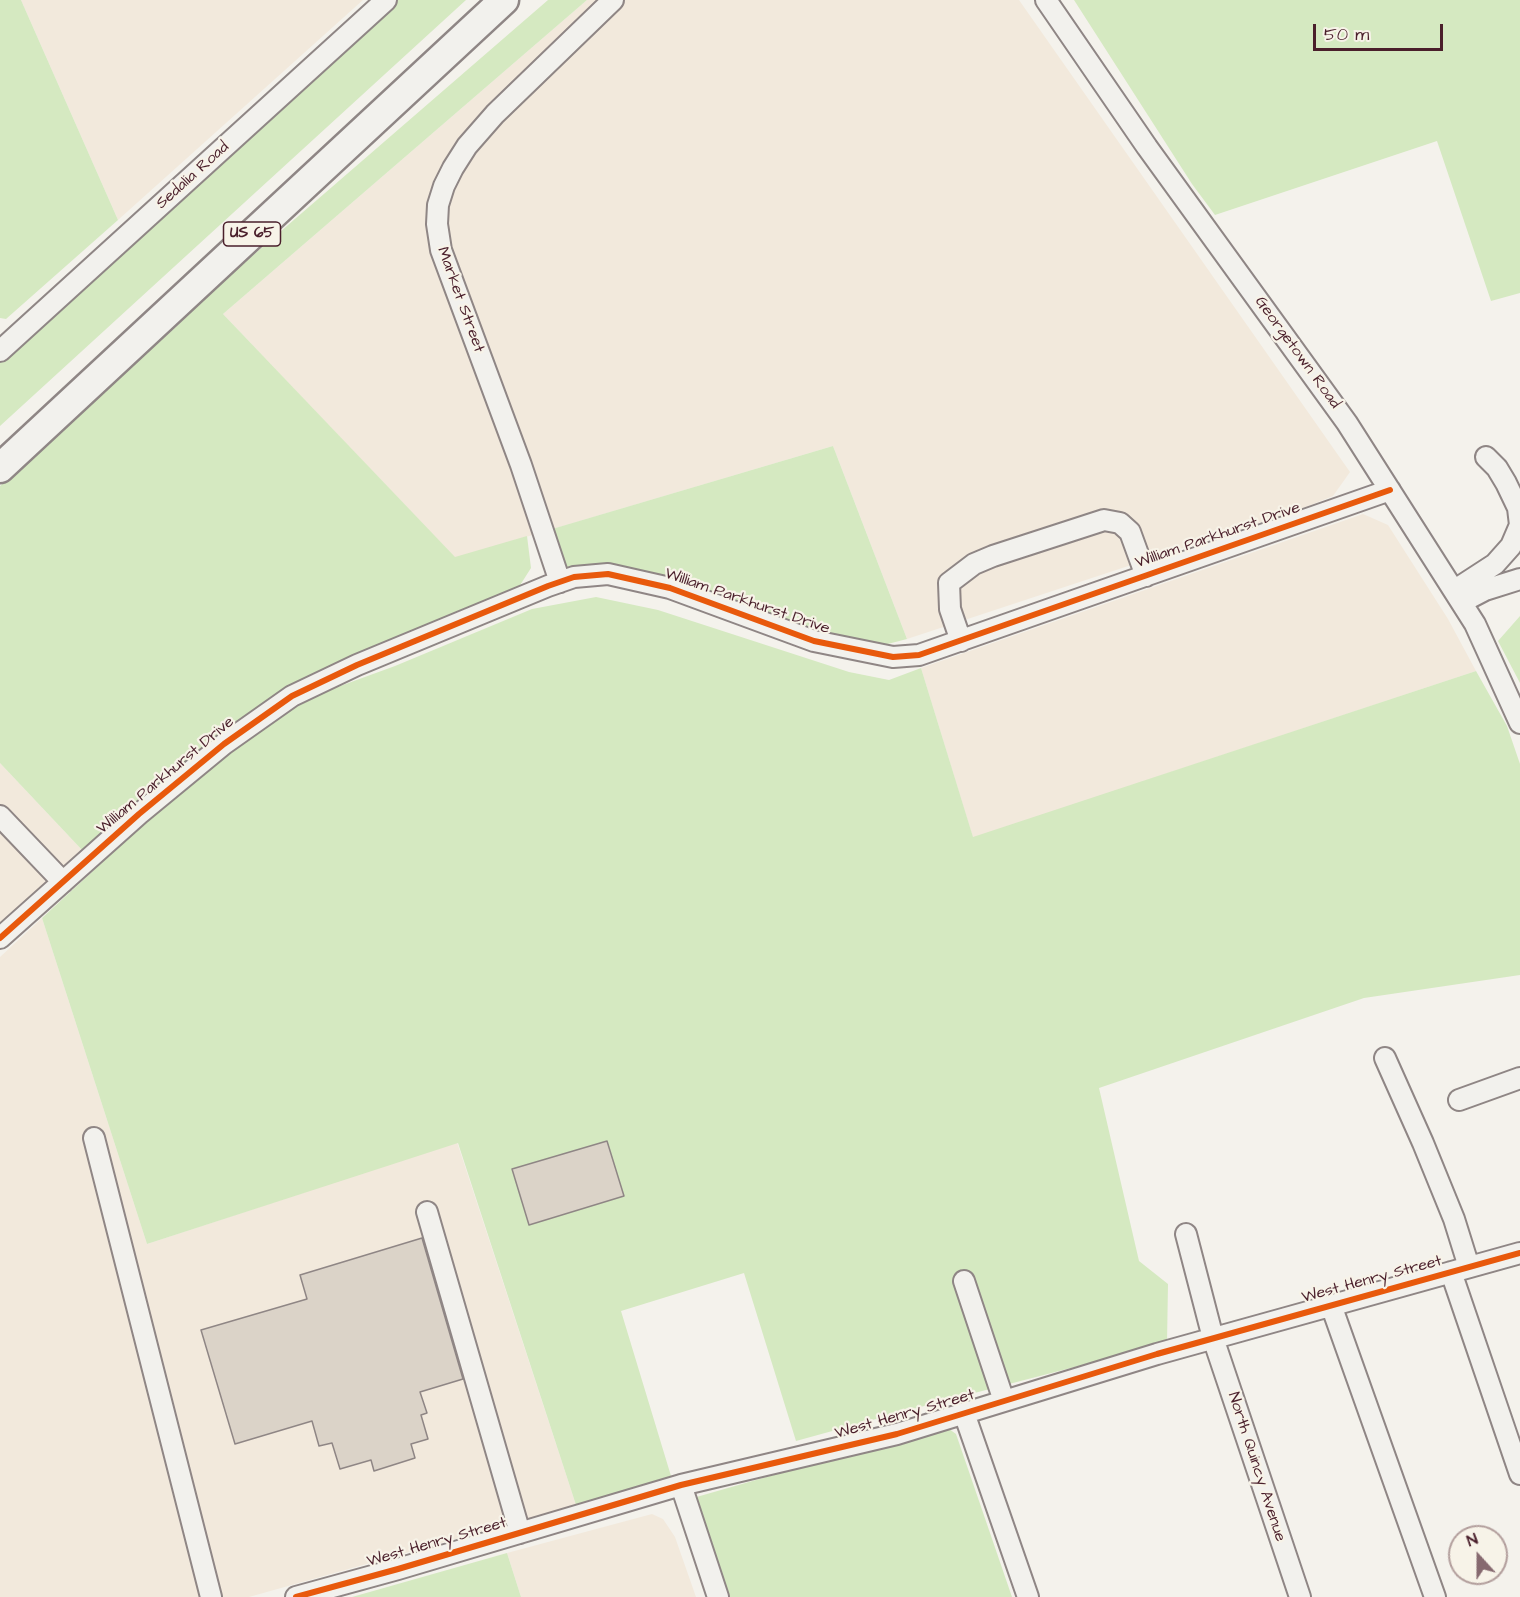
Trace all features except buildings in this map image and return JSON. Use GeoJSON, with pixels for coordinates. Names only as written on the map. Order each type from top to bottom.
{"type":"FeatureCollection","features":[{"type":"Feature","properties":{"kind":"highway","name":"US 65"},"geometry":{"type":"LineString","coordinates":[[0,468],[504,0]]}},
{"type":"Feature","properties":{"kind":"street","name":"Sedalia Road"},"geometry":{"type":"LineString","coordinates":[[0,351],[386,0]]}},
{"type":"Feature","properties":{"kind":"street","name":"Market Street"},"geometry":{"type":"LineString","coordinates":[[560,582],[521,465],[441,250],[437,224],[438,205],[444,186],[467,146],[495,114],[613,0]]}},
{"type":"Feature","properties":{"kind":"street","name":"Georgetown Road"},"geometry":{"type":"LineString","coordinates":[[1046,0],[1147,147],[1347,423],[1459,596],[1475,624],[1520,723]]}},
{"type":"Feature","properties":{"kind":"street"},"geometry":{"type":"LineString","coordinates":[[1459,596],[1495,564],[1511,546],[1520,525],[1518,508],[1506,483],[1497,468],[1486,457]]}},
{"type":"Feature","properties":{"kind":"street","name":"William Parkhurst Drive"},"geometry":{"type":"LineString","coordinates":[[0,938],[139,814],[224,744],[292,696],[357,665],[574,577],[608,574],[670,588],[814,641],[893,657],[919,655],[1390,490]]}},
{"type":"Feature","properties":{"kind":"street"},"geometry":{"type":"LineString","coordinates":[[961,640],[950,609],[949,583],[974,564],[993,556],[1104,520],[1120,523],[1130,532],[1146,576]]}},
{"type":"Feature","properties":{"kind":"street"},"geometry":{"type":"LineString","coordinates":[[1459,596],[1520,579]]}},
{"type":"Feature","properties":{"kind":"street"},"geometry":{"type":"LineString","coordinates":[[0,816],[63,882]]}},
{"type":"Feature","properties":{"kind":"street"},"geometry":{"type":"LineString","coordinates":[[1384,1058],[1454,1219],[1460,1270],[1520,1474]]}},
{"type":"Feature","properties":{"kind":"street"},"geometry":{"type":"LineString","coordinates":[[1460,1100],[1520,1078]]}},
{"type":"Feature","properties":{"kind":"street"},"geometry":{"type":"LineString","coordinates":[[94,1138],[211,1597]]}},
{"type":"Feature","properties":{"kind":"street"},"geometry":{"type":"LineString","coordinates":[[427,1212],[520,1533]]}},
{"type":"Feature","properties":{"kind":"street","name":"North Quincy Avenue"},"geometry":{"type":"LineString","coordinates":[[1186,1234],[1214,1338],[1299,1597]]}},
{"type":"Feature","properties":{"kind":"street","name":"West Henry Street"},"geometry":{"type":"LineString","coordinates":[[296,1597],[681,1485],[897,1434],[1214,1338],[1520,1253]]}},
{"type":"Feature","properties":{"kind":"street"},"geometry":{"type":"LineString","coordinates":[[964,1281],[1004,1401]]}},
{"type":"Feature","properties":{"kind":"street"},"geometry":{"type":"LineString","coordinates":[[1331,1305],[1435,1597]]}},
{"type":"Feature","properties":{"kind":"street"},"geometry":{"type":"LineString","coordinates":[[964,1413],[1028,1597]]}},
{"type":"Feature","properties":{"kind":"street"},"geometry":{"type":"LineString","coordinates":[[681,1485],[718,1597]]}},
{"type":"Feature","properties":{"kind":"shaded area"},"geometry":{"type":"Polygon","coordinates":[[[21,0],[363,0],[118,220],[21,0]]]}},
{"type":"Feature","properties":{"kind":"shaded area"},"geometry":{"type":"Polygon","coordinates":[[[587,0],[1019,0],[1350,472],[1333,496],[1301,509],[907,639],[833,446],[455,558],[223,314],[587,0]]]}},
{"type":"Feature","properties":{"kind":"shaded area"},"geometry":{"type":"Polygon","coordinates":[[[1363,514],[1388,525],[1448,619],[1476,671],[973,838],[921,668],[1363,514]]]}},
{"type":"Feature","properties":{"kind":"shaded area"},"geometry":{"type":"Polygon","coordinates":[[[0,763],[83,851],[0,928],[0,763]]]}},
{"type":"Feature","properties":{"kind":"shaded area"},"geometry":{"type":"Polygon","coordinates":[[[42,918],[147,1244],[457,1142],[576,1505],[249,1597],[0,1597],[0,957],[42,918]]]}},
{"type":"Feature","properties":{"kind":"shaded area"},"geometry":{"type":"Polygon","coordinates":[[[652,1514],[663,1519],[675,1537],[696,1597],[521,1597],[507,1553],[652,1514]]]}},
{"type":"Feature","properties":{"kind":"green space"},"geometry":{"type":"Polygon","coordinates":[[[0,0],[21,0],[118,220],[6,319],[0,318],[0,0]]]}},
{"type":"Feature","properties":{"kind":"green space"},"geometry":{"type":"Polygon","coordinates":[[[396,0],[466,0],[0,426],[0,363],[396,0]]]}},
{"type":"Feature","properties":{"kind":"green space"},"geometry":{"type":"Polygon","coordinates":[[[548,0],[587,0],[223,314],[455,557],[527,536],[531,568],[517,590],[424,626],[321,672],[264,703],[175,770],[83,851],[0,763],[0,486],[179,324],[206,296],[548,0]]]}},
{"type":"Feature","properties":{"kind":"green space"},"geometry":{"type":"Polygon","coordinates":[[[1074,0],[1520,0],[1520,293],[1491,301],[1437,141],[1215,215],[1192,184],[1074,0]]]}},
{"type":"Feature","properties":{"kind":"green space"},"geometry":{"type":"Polygon","coordinates":[[[833,446],[907,639],[876,647],[835,644],[687,587],[572,576],[554,559],[542,532],[833,446]]]}},
{"type":"Feature","properties":{"kind":"green space"},"geometry":{"type":"Polygon","coordinates":[[[596,597],[658,610],[849,672],[889,680],[921,668],[973,837],[1476,671],[1507,726],[1520,764],[1520,975],[1364,998],[1099,1088],[1139,1261],[1168,1284],[1167,1343],[796,1441],[744,1273],[621,1311],[671,1476],[576,1505],[458,1143],[147,1244],[42,918],[196,776],[265,722],[332,689],[395,666],[532,609],[596,597]]]}},
{"type":"Feature","properties":{"kind":"green space"},"geometry":{"type":"Polygon","coordinates":[[[1520,616],[1520,683],[1498,641],[1520,616]]]}},
{"type":"Feature","properties":{"kind":"green space"},"geometry":{"type":"Polygon","coordinates":[[[945,1426],[956,1434],[1012,1597],[718,1597],[693,1498],[945,1426]]]}},
{"type":"Feature","properties":{"kind":"green space"},"geometry":{"type":"Polygon","coordinates":[[[507,1553],[521,1597],[352,1597],[507,1553]]]}},
{"type":"Feature","properties":{"kind":"cycle path"},"geometry":{"type":"LineString","coordinates":[[0,938],[139,814],[224,744],[292,696],[357,665],[574,577],[608,574],[670,588],[814,641],[893,657],[919,655],[1390,490]]}},
{"type":"Feature","properties":{"kind":"cycle path"},"geometry":{"type":"LineString","coordinates":[[296,1597],[681,1485],[897,1434],[1157,1354],[1520,1253]]}}]}
